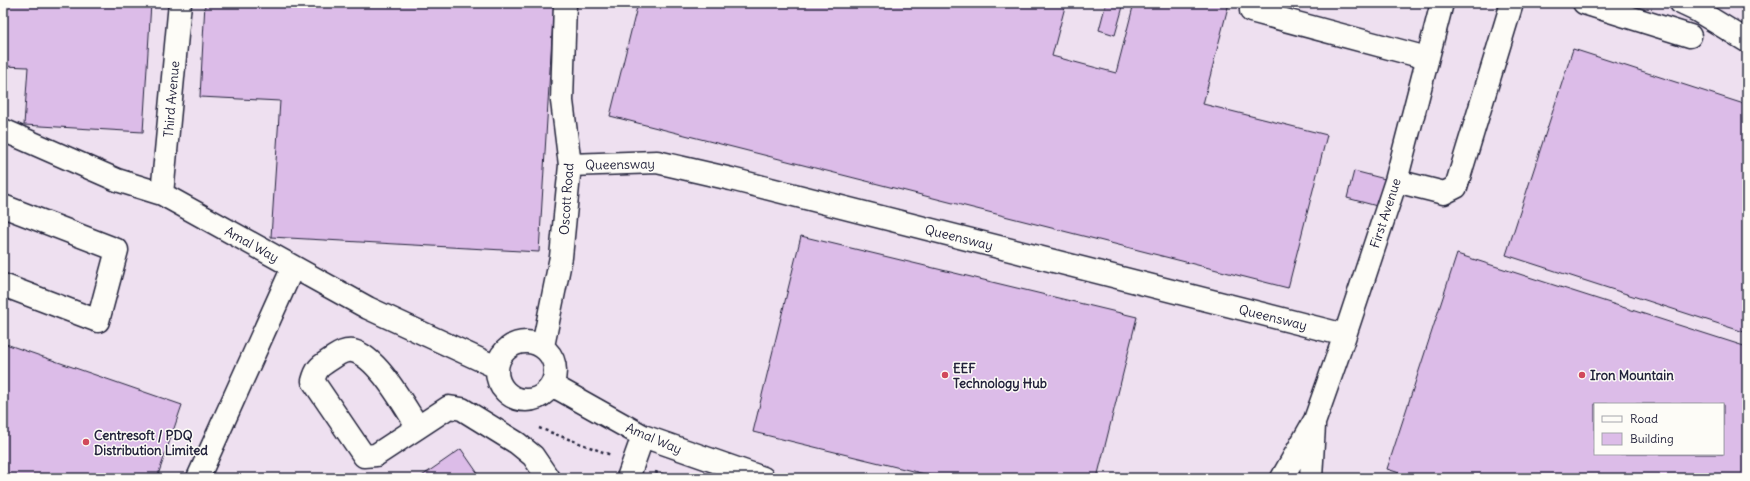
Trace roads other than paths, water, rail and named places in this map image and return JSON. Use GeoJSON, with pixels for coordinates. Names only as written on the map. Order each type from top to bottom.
{"type":"FeatureCollection","features":[{"type":"Feature","properties":{"kind":"lane","name":"Third Avenue"},"geometry":{"type":"LineString","coordinates":[[162,194],[180,3]]}},
{"type":"Feature","properties":{"kind":"lane","name":"Oscott Road"},"geometry":{"type":"LineString","coordinates":[[543,346],[561,257],[570,165],[562,101],[565,3]]}},
{"type":"Feature","properties":{"kind":"lane"},"geometry":{"type":"LineString","coordinates":[[1251,3],[1251,10],[1427,58]]}},
{"type":"Feature","properties":{"kind":"lane","name":"First Avenue"},"geometry":{"type":"LineString","coordinates":[[1282,478],[1315,420],[1345,335],[1396,181],[1442,3]]}},
{"type":"Feature","properties":{"kind":"lane"},"geometry":{"type":"LineString","coordinates":[[1396,181],[1444,193],[1456,187],[1512,3]]}},
{"type":"Feature","properties":{"kind":"lane"},"geometry":{"type":"LineString","coordinates":[[1584,3],[1690,36]]}},
{"type":"Feature","properties":{"kind":"lane"},"geometry":{"type":"LineString","coordinates":[[1680,3],[1698,11],[1747,41]]}},
{"type":"Feature","properties":{"kind":"lane","name":"Amal Way"},"geometry":{"type":"LineString","coordinates":[[3,130],[117,180],[162,194],[368,308],[496,367]]}},
{"type":"Feature","properties":{"kind":"lane","name":"Queensway"},"geometry":{"type":"LineString","coordinates":[[570,165],[657,162],[746,183],[1345,335]]}},
{"type":"Feature","properties":{"kind":"lane"},"geometry":{"type":"LineString","coordinates":[[3,206],[117,250],[98,321],[3,285]]}},
{"type":"Feature","properties":{"kind":"lane"},"geometry":{"type":"LineString","coordinates":[[198,478],[293,267]]}},
{"type":"Feature","properties":{"kind":"lane"},"geometry":{"type":"LineString","coordinates":[[529,341],[543,346],[552,357],[555,371],[552,385],[545,393],[535,399],[524,400],[513,397],[503,390],[497,379],[496,367],[502,353],[514,344],[529,341]]}},
{"type":"Feature","properties":{"kind":"lane"},"geometry":{"type":"LineString","coordinates":[[418,427],[377,367],[365,357],[353,351],[342,351],[316,370],[313,382],[364,456],[376,455],[449,407],[462,409],[517,443],[533,456],[548,478]]}},
{"type":"Feature","properties":{"kind":"lane","name":"Amal Way"},"geometry":{"type":"LineString","coordinates":[[552,385],[643,436],[762,478]]}},
{"type":"Feature","properties":{"kind":"lane","name":"First Avenue"},"geometry":{"type":"LineString","coordinates":[[1311,478],[1315,420]]}},
{"type":"Feature","properties":{"kind":"lane"},"geometry":{"type":"LineString","coordinates":[[631,471],[643,436]]}},
{"type":"Feature","properties":{"kind":"place","name":"EEF Technology Hub"},"geometry":{"type":"Point","coordinates":[945,375]}},
{"type":"Feature","properties":{"kind":"place","name":"Iron Mountain"},"geometry":{"type":"Point","coordinates":[1582,375]}},
{"type":"Feature","properties":{"kind":"place","name":"Centresoft / PDQ Distribution Limited"},"geometry":{"type":"Point","coordinates":[86,442]}}]}
